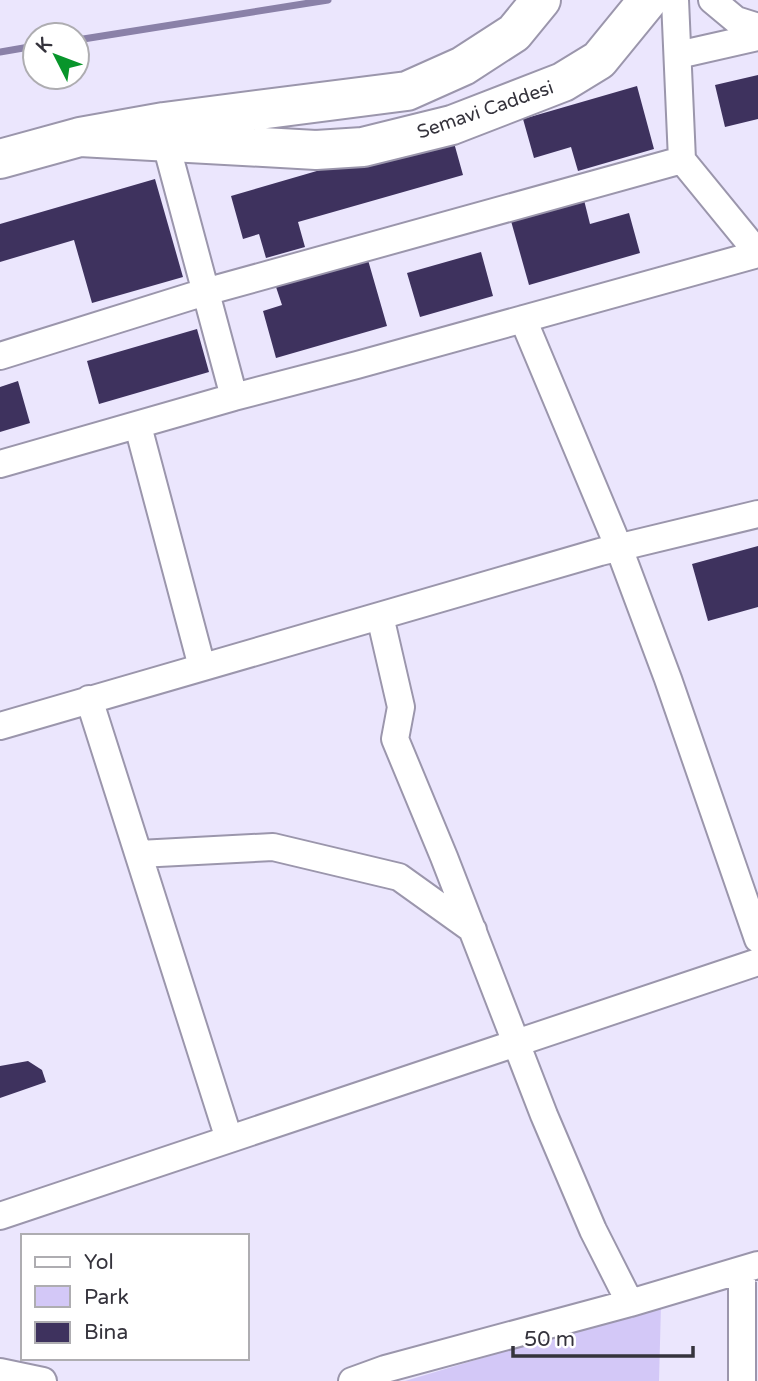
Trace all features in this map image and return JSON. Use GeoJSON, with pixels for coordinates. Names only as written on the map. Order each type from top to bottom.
{"type":"FeatureCollection","features":[{"type":"Feature","properties":{"kind":"main road","name":"Semavi Caddesi"},"geometry":{"type":"LineString","coordinates":[[0,159],[80,137],[164,122],[407,91],[463,66],[514,33],[541,0]]}},
{"type":"Feature","properties":{"kind":"main road","name":"Semavi Caddesi"},"geometry":{"type":"LineString","coordinates":[[80,137],[166,144],[316,150],[363,147],[452,125],[563,82],[599,60],[648,0]]}},
{"type":"Feature","properties":{"kind":"street"},"geometry":{"type":"LineString","coordinates":[[0,464],[758,253],[682,160],[675,0]]}},
{"type":"Feature","properties":{"kind":"street"},"geometry":{"type":"LineString","coordinates":[[712,0],[736,20],[758,27]]}},
{"type":"Feature","properties":{"kind":"street"},"geometry":{"type":"LineString","coordinates":[[678,55],[758,37]]}},
{"type":"Feature","properties":{"kind":"street"},"geometry":{"type":"LineString","coordinates":[[166,144],[234,397]]}},
{"type":"Feature","properties":{"kind":"street"},"geometry":{"type":"LineString","coordinates":[[0,356],[205,292],[682,160]]}},
{"type":"Feature","properties":{"kind":"street"},"geometry":{"type":"LineString","coordinates":[[523,319],[619,548],[668,679],[758,939]]}},
{"type":"Feature","properties":{"kind":"street"},"geometry":{"type":"LineString","coordinates":[[138,426],[202,667]]}},
{"type":"Feature","properties":{"kind":"street"},"geometry":{"type":"LineString","coordinates":[[0,726],[619,548],[758,514]]}},
{"type":"Feature","properties":{"kind":"street"},"geometry":{"type":"LineString","coordinates":[[380,616],[401,707],[395,738],[473,929],[544,1115],[593,1230],[630,1303]]}},
{"type":"Feature","properties":{"kind":"street"},"geometry":{"type":"LineString","coordinates":[[89,699],[229,1139]]}},
{"type":"Feature","properties":{"kind":"street"},"geometry":{"type":"LineString","coordinates":[[138,854],[273,847],[399,877],[473,929]]}},
{"type":"Feature","properties":{"kind":"street"},"geometry":{"type":"LineString","coordinates":[[0,1216],[758,962]]}},
{"type":"Feature","properties":{"kind":"street"},"geometry":{"type":"LineString","coordinates":[[352,1381],[385,1369],[630,1303],[750,1267],[742,1381]]}},
{"type":"Feature","properties":{"kind":"street"},"geometry":{"type":"LineString","coordinates":[[0,1372],[43,1381]]}},
{"type":"Feature","properties":{"kind":"green space"},"geometry":{"type":"Polygon","coordinates":[[[661,1305],[659,1381],[405,1381],[661,1305]]]}},
{"type":"Feature","properties":{"kind":"building"},"geometry":{"type":"Polygon","coordinates":[[[758,75],[758,119],[725,127],[715,85],[758,75]]]}},
{"type":"Feature","properties":{"kind":"building"},"geometry":{"type":"Polygon","coordinates":[[[637,86],[654,149],[578,171],[571,147],[534,158],[523,119],[637,86]]]}},
{"type":"Feature","properties":{"kind":"building"},"geometry":{"type":"Polygon","coordinates":[[[451,132],[463,175],[298,222],[305,247],[266,258],[259,234],[243,239],[231,196],[451,132]]]}},
{"type":"Feature","properties":{"kind":"building"},"geometry":{"type":"Polygon","coordinates":[[[155,179],[183,277],[92,303],[74,240],[0,262],[0,224],[155,179]]]}},
{"type":"Feature","properties":{"kind":"building"},"geometry":{"type":"Polygon","coordinates":[[[584,200],[590,224],[629,213],[640,253],[529,285],[511,221],[584,200]]]}},
{"type":"Feature","properties":{"kind":"building"},"geometry":{"type":"Polygon","coordinates":[[[481,252],[493,296],[420,317],[407,273],[481,252]]]}},
{"type":"Feature","properties":{"kind":"building"},"geometry":{"type":"Polygon","coordinates":[[[368,260],[387,326],[276,358],[263,311],[282,305],[276,287],[368,260]]]}},
{"type":"Feature","properties":{"kind":"building"},"geometry":{"type":"Polygon","coordinates":[[[197,329],[209,372],[99,404],[87,361],[197,329]]]}},
{"type":"Feature","properties":{"kind":"building"},"geometry":{"type":"Polygon","coordinates":[[[18,381],[30,423],[0,432],[0,387],[18,381]]]}},
{"type":"Feature","properties":{"kind":"building"},"geometry":{"type":"Polygon","coordinates":[[[758,546],[758,607],[708,621],[692,564],[758,546]]]}},
{"type":"Feature","properties":{"kind":"building"},"geometry":{"type":"Polygon","coordinates":[[[28,1061],[42,1070],[46,1082],[0,1098],[0,1066],[28,1061]]]}},
{"type":"Feature","properties":{"kind":"waterway"},"geometry":{"type":"LineString","coordinates":[[91,38],[328,0]]}},
{"type":"Feature","properties":{"kind":"waterway"},"geometry":{"type":"LineString","coordinates":[[0,52],[21,48]]}}]}
